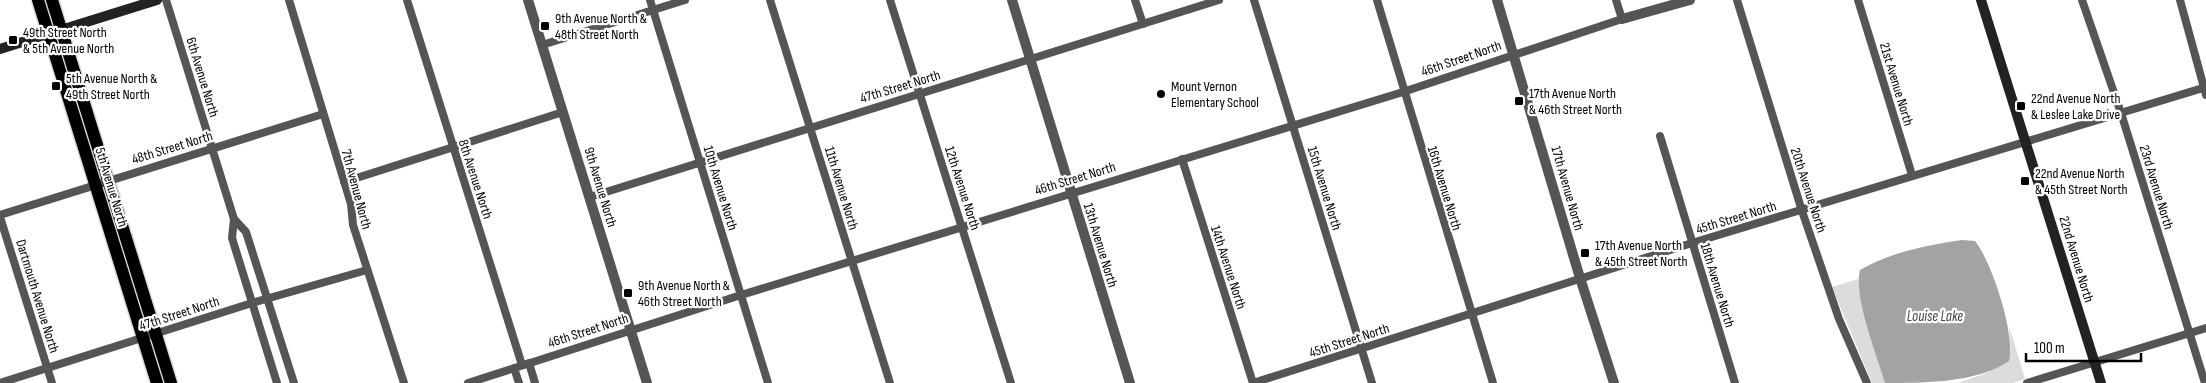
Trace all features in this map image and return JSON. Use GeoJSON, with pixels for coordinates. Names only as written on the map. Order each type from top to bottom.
{"type":"FeatureCollection","features":[{"type":"Feature","properties":{"kind":"main road","name":"5th Avenue North"},"geometry":{"type":"LineString","coordinates":[[38,0],[48,34],[156,334],[171,383]]}},
{"type":"Feature","properties":{"kind":"main road","name":"5th Avenue North"},"geometry":{"type":"LineString","coordinates":[[52,0],[143,338],[157,383]]}},
{"type":"Feature","properties":{"kind":"main road","name":"22nd Avenue North"},"geometry":{"type":"LineString","coordinates":[[1981,0],[2101,383]]}},
{"type":"Feature","properties":{"kind":"main road"},"geometry":{"type":"LineString","coordinates":[[0,49],[151,1]]}},
{"type":"Feature","properties":{"kind":"street","name":"6th Avenue North"},"geometry":{"type":"LineString","coordinates":[[166,0],[234,219],[232,238],[277,383]]}},
{"type":"Feature","properties":{"kind":"street","name":"7th Avenue North"},"geometry":{"type":"LineString","coordinates":[[289,0],[344,182],[353,225],[404,383]]}},
{"type":"Feature","properties":{"kind":"street","name":"8th Avenue North"},"geometry":{"type":"LineString","coordinates":[[407,0],[522,365],[535,383]]}},
{"type":"Feature","properties":{"kind":"street","name":"9th Avenue North"},"geometry":{"type":"LineString","coordinates":[[528,0],[647,383]]}},
{"type":"Feature","properties":{"kind":"street","name":"10th Avenue North"},"geometry":{"type":"LineString","coordinates":[[650,0],[768,383]]}},
{"type":"Feature","properties":{"kind":"street"},"geometry":{"type":"LineString","coordinates":[[542,45],[685,0]]}},
{"type":"Feature","properties":{"kind":"street","name":"11th Avenue North"},"geometry":{"type":"LineString","coordinates":[[770,0],[890,383]]}},
{"type":"Feature","properties":{"kind":"street","name":"12th Avenue North"},"geometry":{"type":"LineString","coordinates":[[890,0],[1011,383]]}},
{"type":"Feature","properties":{"kind":"street","name":"13th Avenue North"},"geometry":{"type":"LineString","coordinates":[[1012,0],[1130,383]]}},
{"type":"Feature","properties":{"kind":"street"},"geometry":{"type":"LineString","coordinates":[[1135,0],[1143,24]]}},
{"type":"Feature","properties":{"kind":"street","name":"47th Street North"},"geometry":{"type":"LineString","coordinates":[[590,198],[1219,0]]}},
{"type":"Feature","properties":{"kind":"street","name":"15th Avenue North"},"geometry":{"type":"LineString","coordinates":[[1254,0],[1372,383]]}},
{"type":"Feature","properties":{"kind":"street","name":"16th Avenue North"},"geometry":{"type":"LineString","coordinates":[[1376,0],[1493,383]]}},
{"type":"Feature","properties":{"kind":"street","name":"17th Avenue North"},"geometry":{"type":"LineString","coordinates":[[1497,0],[1580,278],[1614,383]]}},
{"type":"Feature","properties":{"kind":"street"},"geometry":{"type":"LineString","coordinates":[[1616,0],[1622,19]]}},
{"type":"Feature","properties":{"kind":"street","name":"46th Street North"},"geometry":{"type":"LineString","coordinates":[[468,383],[741,295],[1403,92],[1622,19],[1690,0]]}},
{"type":"Feature","properties":{"kind":"street","name":"20th Avenue North"},"geometry":{"type":"LineString","coordinates":[[1737,0],[1802,211],[1838,319],[1867,383]]}},
{"type":"Feature","properties":{"kind":"street","name":"21st Avenue North"},"geometry":{"type":"LineString","coordinates":[[1858,0],[1912,176]]}},
{"type":"Feature","properties":{"kind":"street","name":"23rd Avenue North"},"geometry":{"type":"LineString","coordinates":[[2082,0],[2121,113],[2205,383]]}},
{"type":"Feature","properties":{"kind":"street"},"geometry":{"type":"LineString","coordinates":[[2180,0],[2205,90]]}},
{"type":"Feature","properties":{"kind":"street","name":"45th Street North"},"geometry":{"type":"LineString","coordinates":[[1253,383],[1692,243],[2121,113],[2205,90]]}},
{"type":"Feature","properties":{"kind":"street"},"geometry":{"type":"LineString","coordinates":[[344,182],[563,112]]}},
{"type":"Feature","properties":{"kind":"street","name":"48th Street North"},"geometry":{"type":"LineString","coordinates":[[0,216],[101,182],[323,114]]}},
{"type":"Feature","properties":{"kind":"street","name":"18th Avenue North"},"geometry":{"type":"LineString","coordinates":[[1660,136],[1735,383]]}},
{"type":"Feature","properties":{"kind":"street","name":"14th Avenue North"},"geometry":{"type":"LineString","coordinates":[[1182,159],[1253,383]]}},
{"type":"Feature","properties":{"kind":"street","name":"Dartmouth Avenue North"},"geometry":{"type":"LineString","coordinates":[[0,216],[52,383]]}},
{"type":"Feature","properties":{"kind":"street","name":"6th Avenue North"},"geometry":{"type":"LineString","coordinates":[[234,219],[246,232],[294,383]]}},
{"type":"Feature","properties":{"kind":"street","name":"47th Street North"},"geometry":{"type":"LineString","coordinates":[[0,383],[252,303],[367,270]]}},
{"type":"Feature","properties":{"kind":"street"},"geometry":{"type":"LineString","coordinates":[[2027,383],[2206,328]]}},
{"type":"Feature","properties":{"kind":"street","name":"8th Avenue North"},"geometry":{"type":"LineString","coordinates":[[519,383],[522,365]]}},
{"type":"Feature","properties":{"kind":"shaded area"},"geometry":{"type":"Polygon","coordinates":[[[1858,279],[1861,300],[1885,383],[1872,383],[1832,287],[1858,279]]]}},
{"type":"Feature","properties":{"kind":"shaded area"},"geometry":{"type":"Polygon","coordinates":[[[2009,326],[2025,379],[2013,383],[1958,383],[1989,372],[2011,353],[2009,326]]]}},
{"type":"Feature","properties":{"kind":"water","name":"Louise Lake"},"geometry":{"type":"Polygon","coordinates":[[[1962,240],[1975,241],[1982,251],[1995,282],[2006,318],[2009,335],[2009,361],[1982,374],[1966,378],[1933,382],[1885,383],[1863,310],[1860,295],[1860,270],[1897,254],[1962,240]]]}},
{"type":"Feature","properties":{"kind":"place","name":"9th Avenue North & 48th Street North"},"geometry":{"type":"Point","coordinates":[545,26]}},
{"type":"Feature","properties":{"kind":"place","name":"49th Street North & 5th Avenue North"},"geometry":{"type":"Point","coordinates":[13,40]}},
{"type":"Feature","properties":{"kind":"place","name":"5th Avenue North & 49th Street North"},"geometry":{"type":"Point","coordinates":[56,86]}},
{"type":"Feature","properties":{"kind":"place","name":"Mount Vernon Elementary School"},"geometry":{"type":"Point","coordinates":[1161,94]}},
{"type":"Feature","properties":{"kind":"place","name":"17th Avenue North & 46th Street North"},"geometry":{"type":"Point","coordinates":[1519,101]}},
{"type":"Feature","properties":{"kind":"place","name":"22nd Avenue North & Leslee Lake Drive"},"geometry":{"type":"Point","coordinates":[2021,106]}},
{"type":"Feature","properties":{"kind":"place","name":"22nd Avenue North & 45th Street North"},"geometry":{"type":"Point","coordinates":[2025,181]}},
{"type":"Feature","properties":{"kind":"place","name":"17th Avenue North & 45th Street North"},"geometry":{"type":"Point","coordinates":[1585,253]}},
{"type":"Feature","properties":{"kind":"place","name":"9th Avenue North & 46th Street North"},"geometry":{"type":"Point","coordinates":[628,293]}}]}
